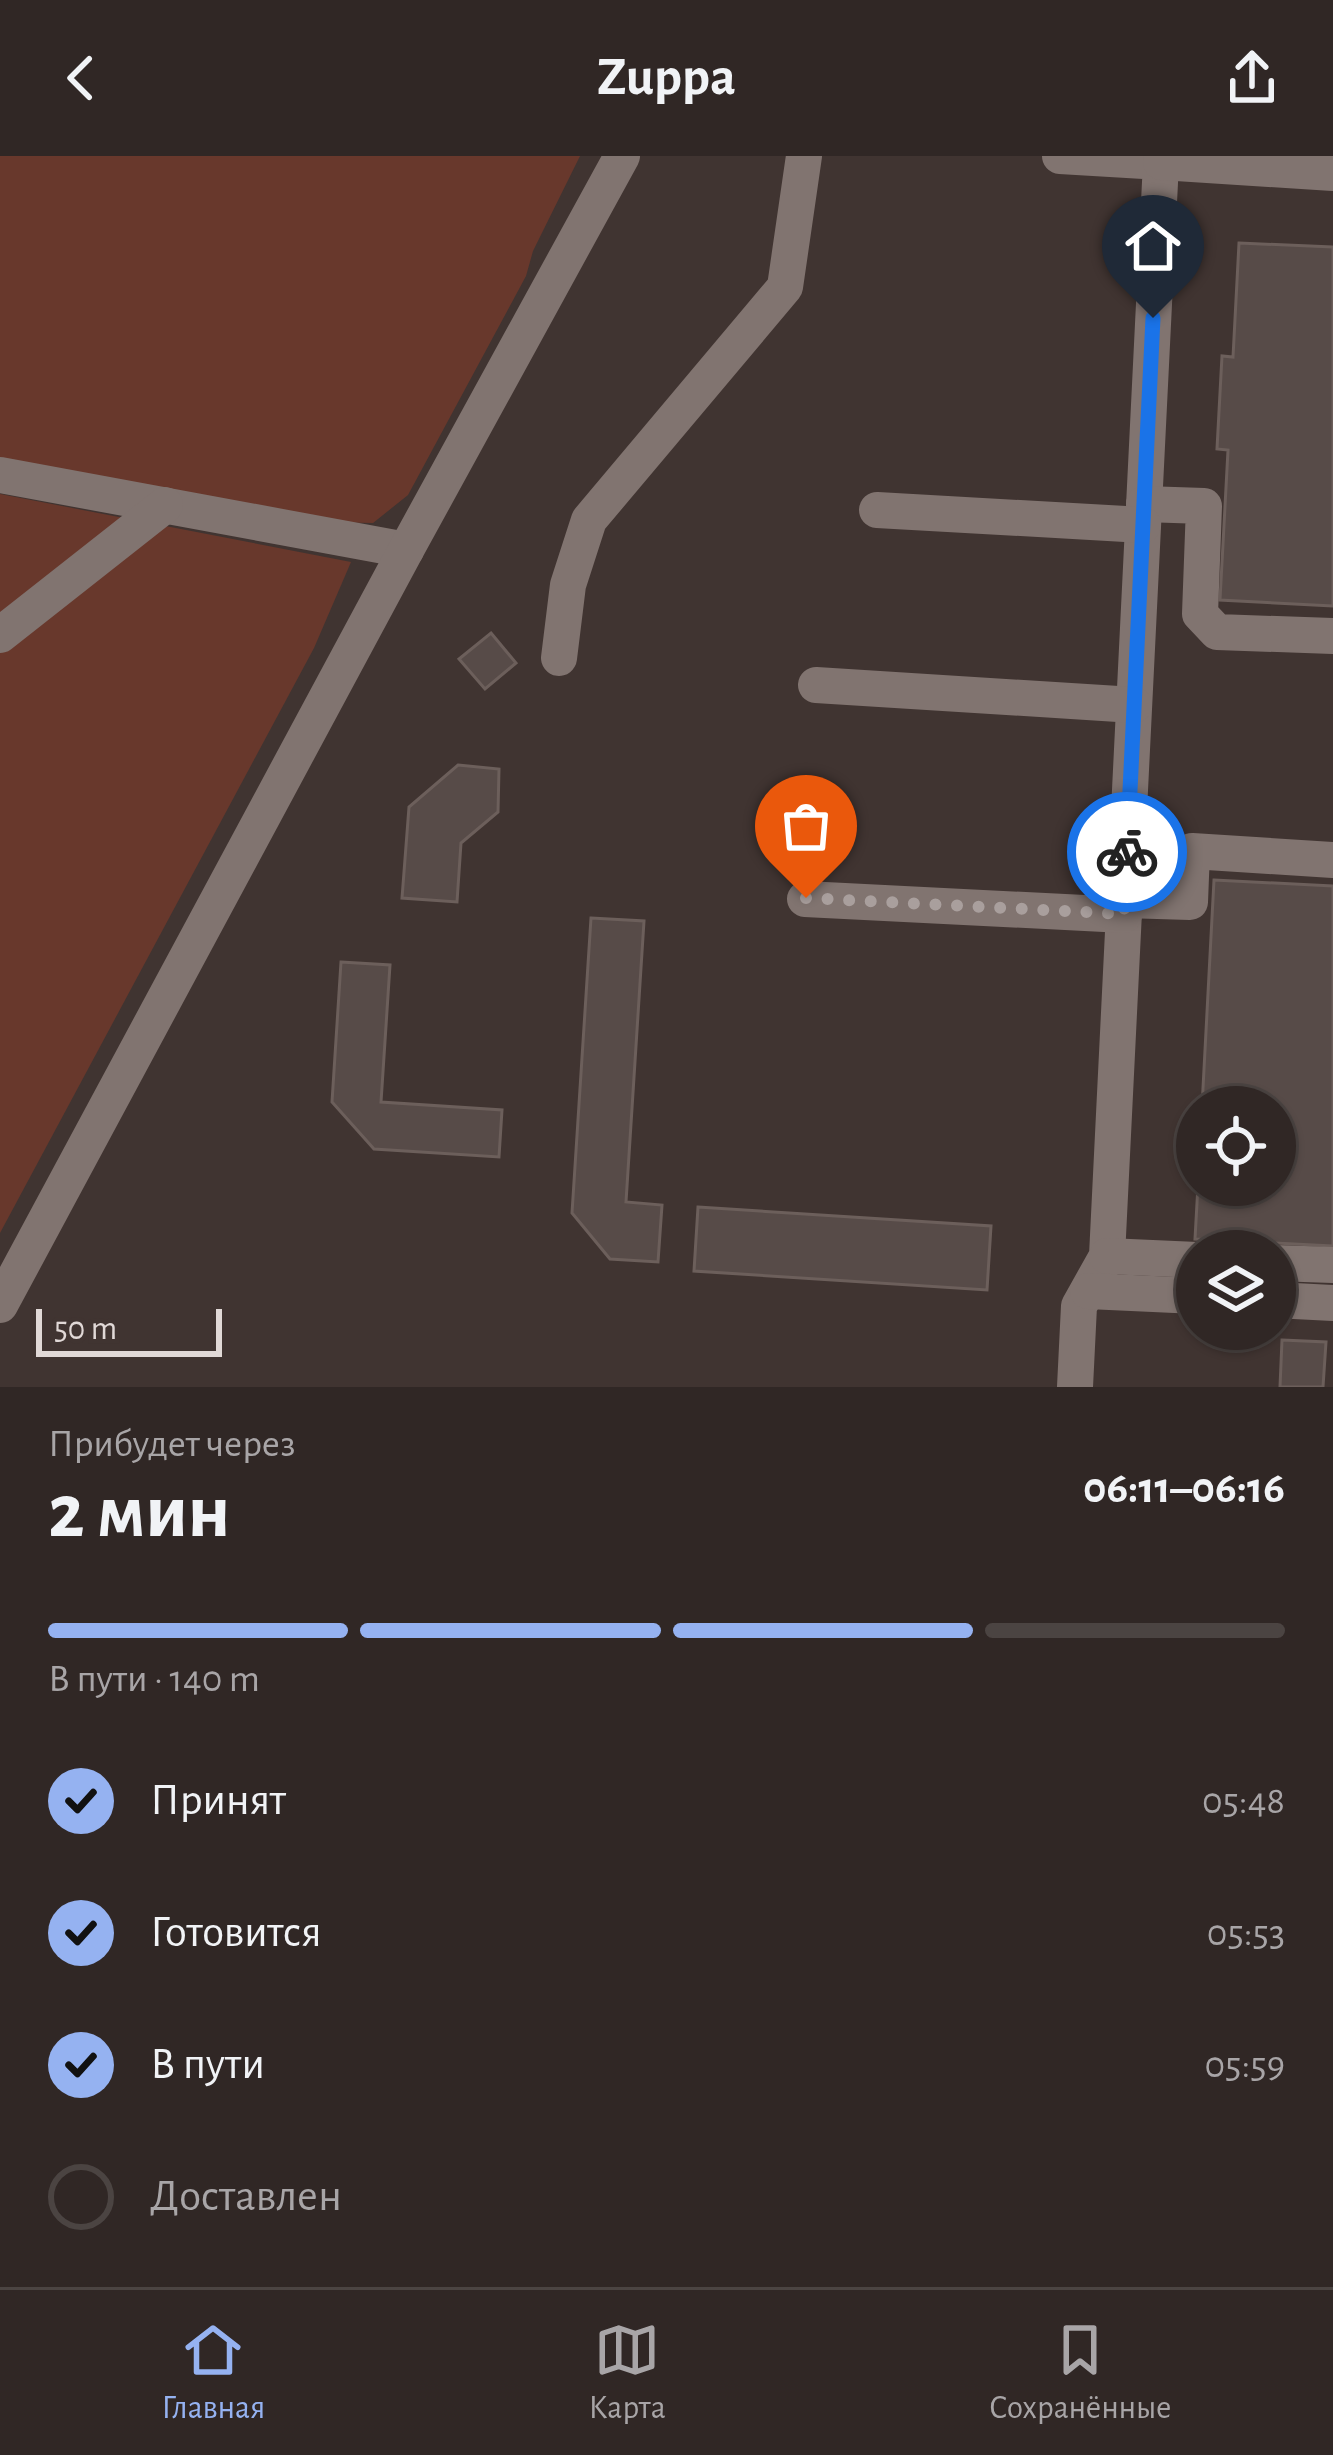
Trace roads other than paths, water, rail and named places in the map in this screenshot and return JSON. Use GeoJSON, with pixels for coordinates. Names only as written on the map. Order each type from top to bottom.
{"type":"FeatureCollection","features":[{"type":"Feature","properties":{"kind":"street"},"geometry":{"type":"LineString","coordinates":[[0,1305],[622,156]]}},
{"type":"Feature","properties":{"kind":"street"},"geometry":{"type":"LineString","coordinates":[[559,658],[568,585],[589,520],[785,286],[804,156]]}},
{"type":"Feature","properties":{"kind":"street"},"geometry":{"type":"LineString","coordinates":[[1060,156],[1333,173]]}},
{"type":"Feature","properties":{"kind":"street"},"geometry":{"type":"LineString","coordinates":[[1075,1387],[1079,1306],[1107,1256],[1161,162]]}},
{"type":"Feature","properties":{"kind":"street"},"geometry":{"type":"LineString","coordinates":[[0,475],[406,550]]}},
{"type":"Feature","properties":{"kind":"street"},"geometry":{"type":"LineString","coordinates":[[0,635],[165,505]]}},
{"type":"Feature","properties":{"kind":"street"},"geometry":{"type":"LineString","coordinates":[[877,511],[1143,515],[1204,506],[1200,614],[1217,632],[1333,636]]}},
{"type":"Feature","properties":{"kind":"street"},"geometry":{"type":"LineString","coordinates":[[816,685],[1134,705]]}},
{"type":"Feature","properties":{"kind":"street"},"geometry":{"type":"LineString","coordinates":[[806,898],[1125,907],[1190,902],[1192,851],[1333,860]]}},
{"type":"Feature","properties":{"kind":"street"},"geometry":{"type":"LineString","coordinates":[[1107,1256],[1176,1258]]}},
{"type":"Feature","properties":{"kind":"street"},"geometry":{"type":"LineString","coordinates":[[1296,1264],[1333,1265]]}},
{"type":"Feature","properties":{"kind":"street"},"geometry":{"type":"LineString","coordinates":[[1088,1291],[1176,1295]]}},
{"type":"Feature","properties":{"kind":"street"},"geometry":{"type":"LineString","coordinates":[[1296,1301],[1333,1303]]}}]}
